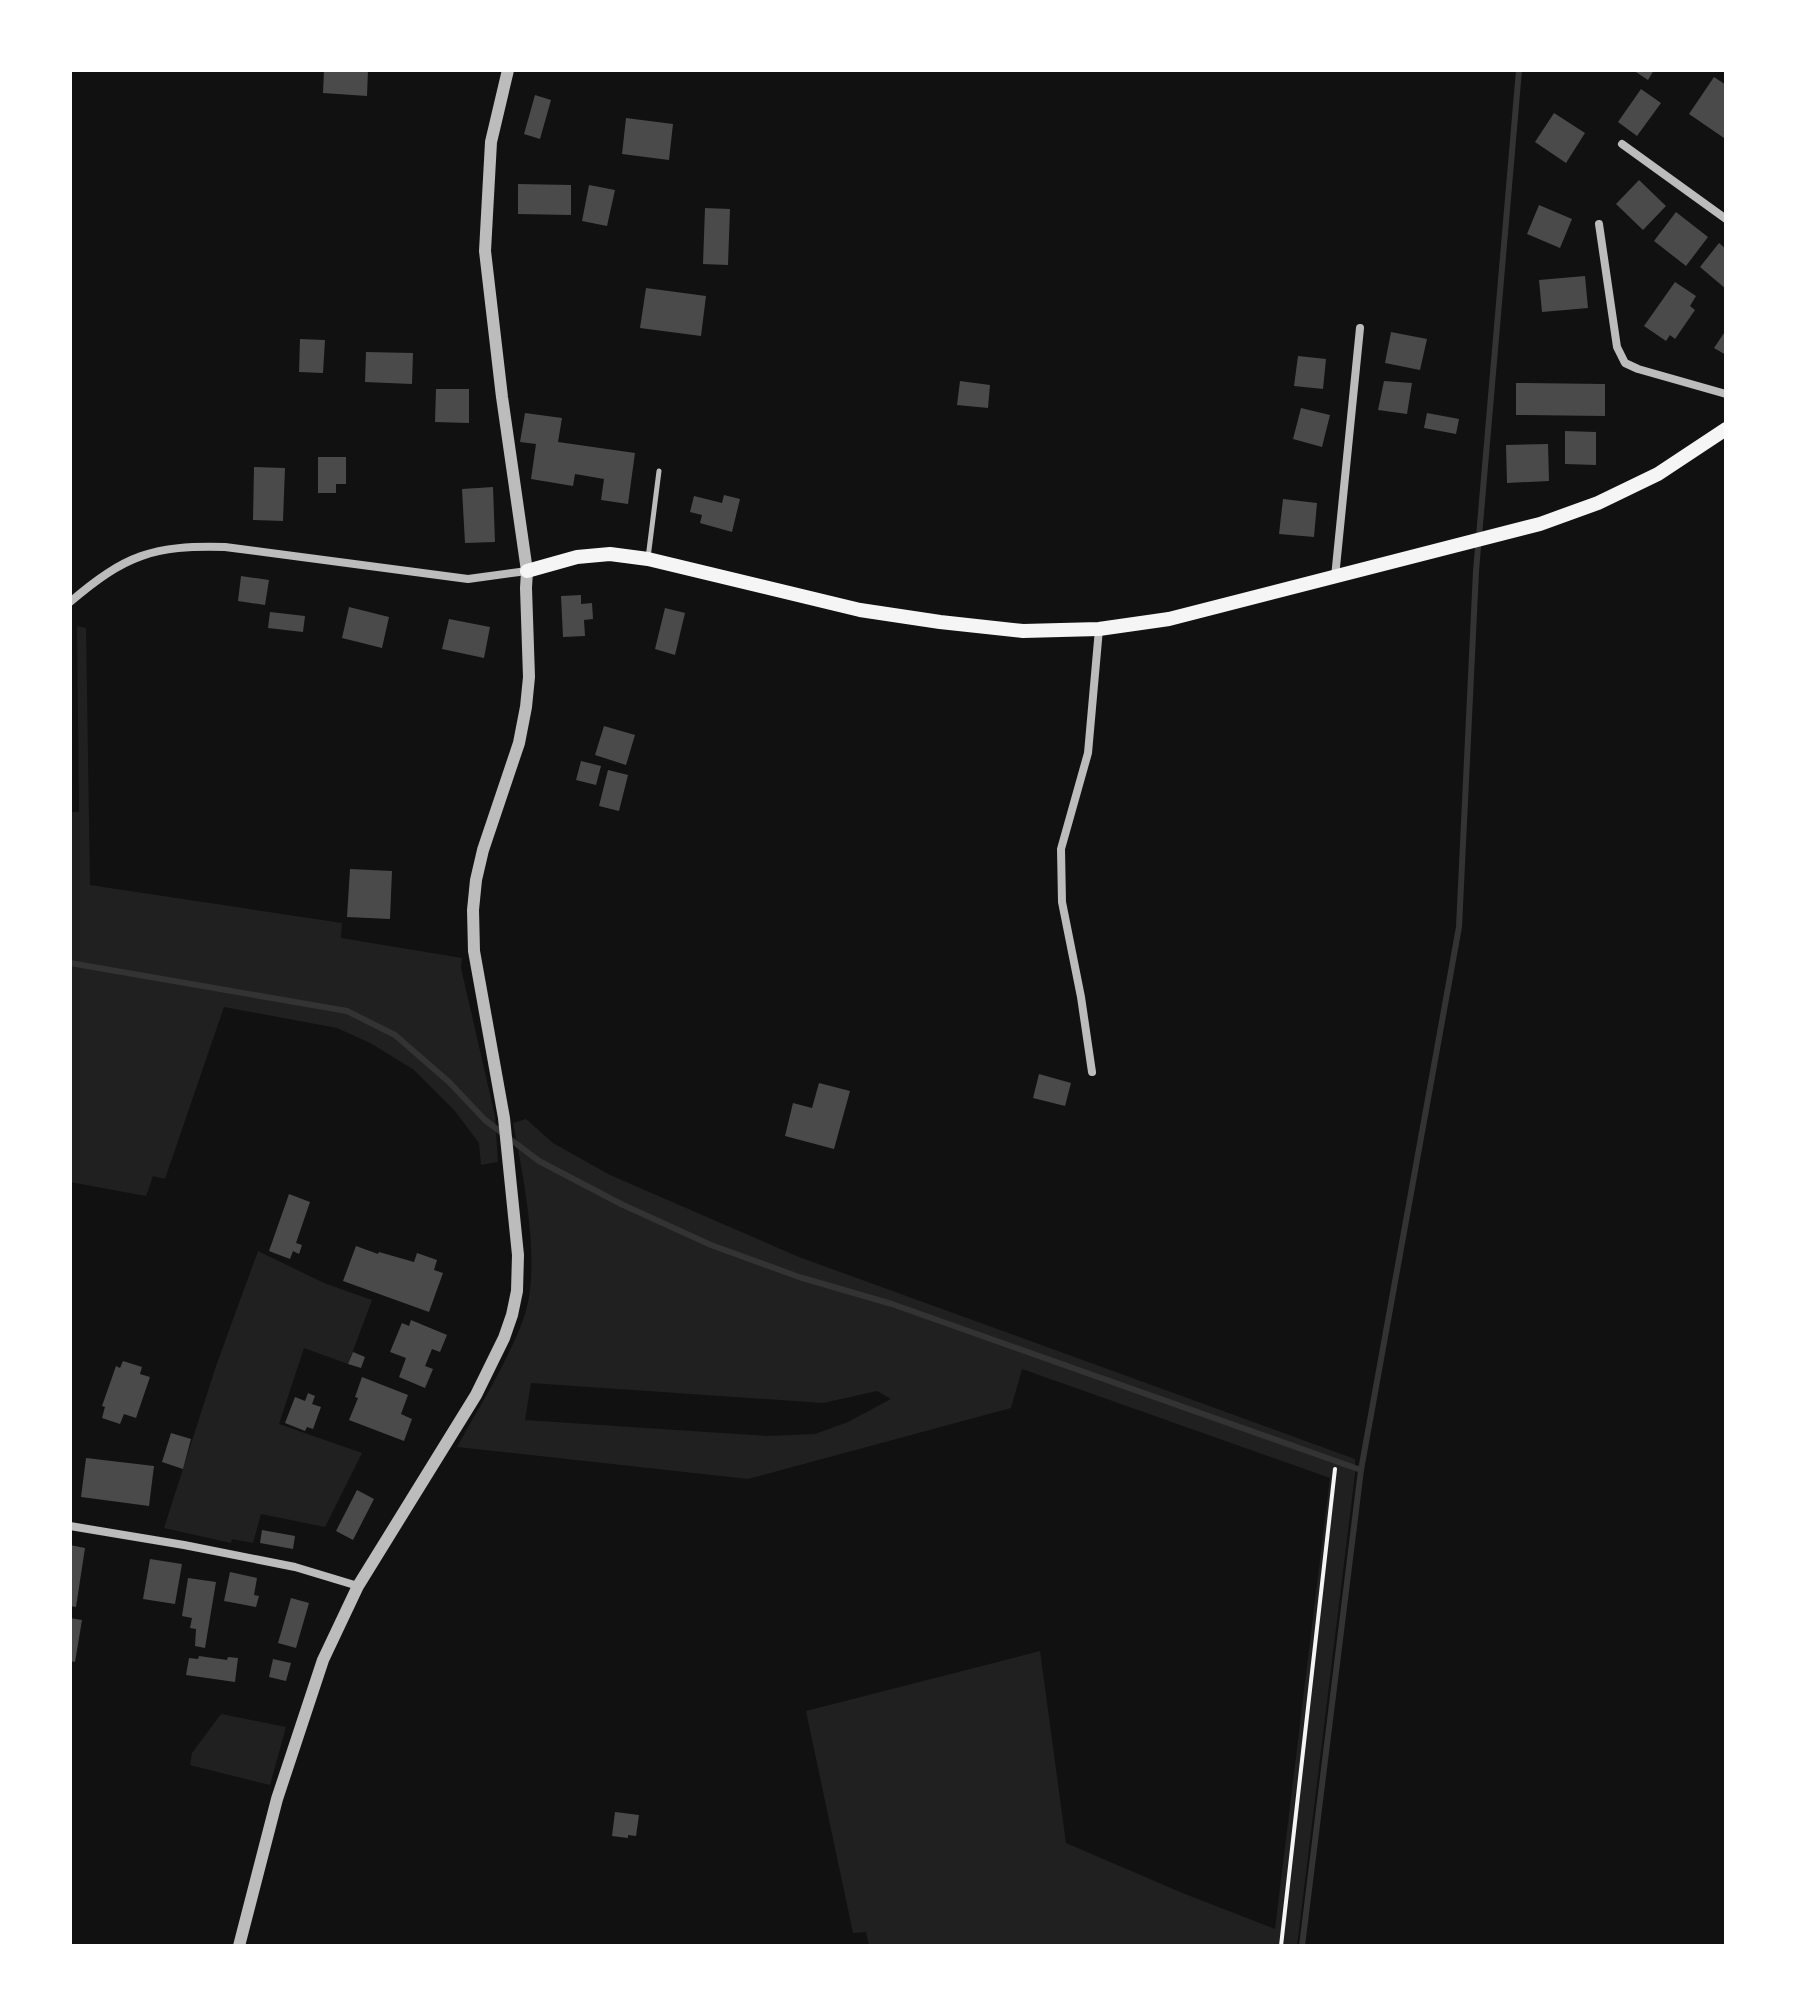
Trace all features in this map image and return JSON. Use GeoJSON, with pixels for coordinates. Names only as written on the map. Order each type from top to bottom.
{"type":"FeatureCollection","features":[{"type":"Feature","properties":{"kind":"main road"},"geometry":{"type":"LineString","coordinates":[[527,571],[592,554],[610,554],[648,559],[860,610],[1023,631],[1099,629],[1169,619],[1540,524],[1598,503],[1658,474],[1726,429]]}},
{"type":"Feature","properties":{"kind":"street"},"geometry":{"type":"LineString","coordinates":[[239,1946],[277,1799],[323,1660],[358,1586],[476,1395],[504,1338],[517,1291],[518,1255],[504,1118],[474,951],[473,910],[483,850],[519,743],[529,677],[527,571],[485,251],[491,142],[508,70]]}},
{"type":"Feature","properties":{"kind":"street"},"geometry":{"type":"LineString","coordinates":[[1622,144],[1726,219]]}},
{"type":"Feature","properties":{"kind":"street"},"geometry":{"type":"LineString","coordinates":[[1599,224],[1617,347],[1625,363],[1726,394]]}},
{"type":"Feature","properties":{"kind":"street"},"geometry":{"type":"LineString","coordinates":[[1335,578],[1360,328]]}},
{"type":"Feature","properties":{"kind":"street"},"geometry":{"type":"LineString","coordinates":[[70,602],[111,570],[137,557],[163,549],[191,546],[225,547],[468,579],[527,571]]}},
{"type":"Feature","properties":{"kind":"street"},"geometry":{"type":"LineString","coordinates":[[1092,1072],[1062,902],[1061,849],[1088,753],[1099,629]]}},
{"type":"Feature","properties":{"kind":"street"},"geometry":{"type":"LineString","coordinates":[[70,1526],[295,1567],[358,1586]]}},
{"type":"Feature","properties":{"kind":"lane"},"geometry":{"type":"LineString","coordinates":[[648,559],[659,471]]}},
{"type":"Feature","properties":{"kind":"path"},"geometry":{"type":"LineString","coordinates":[[1281,1946],[1335,1469]]}},
{"type":"Feature","properties":{"kind":"shaded area"},"geometry":{"type":"Polygon","coordinates":[[[77,626],[86,628],[90,885],[342,923],[341,938],[462,958],[461,968],[495,1116],[498,1162],[481,1165],[479,1143],[455,1111],[414,1070],[372,1044],[337,1028],[224,1007],[165,1179],[153,1176],[146,1196],[70,1182],[70,812],[79,812],[77,626]]]}},
{"type":"Feature","properties":{"kind":"shaded area"},"geometry":{"type":"Polygon","coordinates":[[[526,1119],[553,1143],[610,1175],[799,1257],[1355,1459],[1297,1946],[869,1946],[866,1932],[853,1933],[806,1711],[1040,1651],[1066,1843],[1275,1929],[1330,1478],[1022,1369],[1011,1408],[748,1479],[457,1447],[510,1350],[529,1296],[529,1220],[513,1123],[526,1119]],[[531,1383],[525,1420],[766,1436],[815,1434],[848,1422],[891,1399],[877,1391],[823,1403],[531,1383]]]}},
{"type":"Feature","properties":{"kind":"shaded area"},"geometry":{"type":"Polygon","coordinates":[[[258,1251],[324,1283],[372,1300],[348,1364],[304,1348],[279,1424],[362,1453],[325,1527],[261,1514],[253,1543],[232,1539],[231,1543],[164,1528],[216,1366],[258,1251]]]}},
{"type":"Feature","properties":{"kind":"shaded area"},"geometry":{"type":"Polygon","coordinates":[[[221,1714],[286,1727],[270,1785],[190,1765],[192,1753],[221,1714]]]}},
{"type":"Feature","properties":{"kind":"building"},"geometry":{"type":"Polygon","coordinates":[[[324,70],[368,70],[367,96],[323,93],[324,70]]]}},
{"type":"Feature","properties":{"kind":"building"},"geometry":{"type":"Polygon","coordinates":[[[1633,70],[1654,70],[1648,80],[1633,70]]]}},
{"type":"Feature","properties":{"kind":"building"},"geometry":{"type":"Polygon","coordinates":[[[1714,77],[1726,85],[1724,138],[1689,114],[1714,77]]]}},
{"type":"Feature","properties":{"kind":"building"},"geometry":{"type":"Polygon","coordinates":[[[1641,89],[1661,103],[1637,136],[1618,122],[1641,89]]]}},
{"type":"Feature","properties":{"kind":"building"},"geometry":{"type":"Polygon","coordinates":[[[535,95],[551,100],[540,139],[524,134],[535,95]]]}},
{"type":"Feature","properties":{"kind":"building"},"geometry":{"type":"Polygon","coordinates":[[[1554,113],[1585,133],[1566,163],[1535,142],[1554,113]]]}},
{"type":"Feature","properties":{"kind":"building"},"geometry":{"type":"Polygon","coordinates":[[[626,118],[673,124],[669,160],[622,154],[626,118]]]}},
{"type":"Feature","properties":{"kind":"building"},"geometry":{"type":"Polygon","coordinates":[[[1639,180],[1666,206],[1643,230],[1616,204],[1639,180]]]}},
{"type":"Feature","properties":{"kind":"building"},"geometry":{"type":"Polygon","coordinates":[[[518,184],[571,185],[571,215],[518,214],[518,184]]]}},
{"type":"Feature","properties":{"kind":"building"},"geometry":{"type":"Polygon","coordinates":[[[589,185],[615,190],[607,226],[582,221],[589,185]]]}},
{"type":"Feature","properties":{"kind":"building"},"geometry":{"type":"Polygon","coordinates":[[[1539,205],[1572,219],[1560,248],[1527,234],[1539,205]]]}},
{"type":"Feature","properties":{"kind":"building"},"geometry":{"type":"Polygon","coordinates":[[[705,208],[730,209],[728,265],[703,264],[705,208]]]}},
{"type":"Feature","properties":{"kind":"building"},"geometry":{"type":"Polygon","coordinates":[[[1676,212],[1708,237],[1686,266],[1654,241],[1676,212]]]}},
{"type":"Feature","properties":{"kind":"building"},"geometry":{"type":"Polygon","coordinates":[[[1719,243],[1726,249],[1726,289],[1700,267],[1719,243]]]}},
{"type":"Feature","properties":{"kind":"building"},"geometry":{"type":"Polygon","coordinates":[[[1585,276],[1588,308],[1542,312],[1539,280],[1585,276]]]}},
{"type":"Feature","properties":{"kind":"building"},"geometry":{"type":"Polygon","coordinates":[[[1675,282],[1696,296],[1690,306],[1695,310],[1675,339],[1670,335],[1666,341],[1644,326],[1675,282]]]}},
{"type":"Feature","properties":{"kind":"building"},"geometry":{"type":"Polygon","coordinates":[[[646,288],[706,296],[701,336],[640,328],[646,288]]]}},
{"type":"Feature","properties":{"kind":"building"},"geometry":{"type":"Polygon","coordinates":[[[1726,330],[1726,355],[1714,348],[1726,330]]]}},
{"type":"Feature","properties":{"kind":"building"},"geometry":{"type":"Polygon","coordinates":[[[1391,332],[1427,339],[1420,370],[1385,363],[1391,332]]]}},
{"type":"Feature","properties":{"kind":"building"},"geometry":{"type":"Polygon","coordinates":[[[300,339],[325,340],[323,373],[299,372],[300,339]]]}},
{"type":"Feature","properties":{"kind":"building"},"geometry":{"type":"Polygon","coordinates":[[[366,352],[413,353],[412,384],[365,382],[366,352]]]}},
{"type":"Feature","properties":{"kind":"building"},"geometry":{"type":"Polygon","coordinates":[[[1298,356],[1326,359],[1323,389],[1294,386],[1298,356]]]}},
{"type":"Feature","properties":{"kind":"building"},"geometry":{"type":"Polygon","coordinates":[[[960,381],[990,385],[988,408],[957,405],[960,381]]]}},
{"type":"Feature","properties":{"kind":"building"},"geometry":{"type":"Polygon","coordinates":[[[1384,381],[1412,383],[1407,414],[1378,410],[1384,381]]]}},
{"type":"Feature","properties":{"kind":"building"},"geometry":{"type":"Polygon","coordinates":[[[1516,383],[1605,384],[1605,416],[1516,415],[1516,383]]]}},
{"type":"Feature","properties":{"kind":"building"},"geometry":{"type":"Polygon","coordinates":[[[436,389],[469,389],[469,423],[435,422],[436,389]]]}},
{"type":"Feature","properties":{"kind":"building"},"geometry":{"type":"Polygon","coordinates":[[[1301,408],[1330,415],[1322,447],[1293,439],[1301,408]]]}},
{"type":"Feature","properties":{"kind":"building"},"geometry":{"type":"Polygon","coordinates":[[[525,413],[562,418],[558,442],[635,453],[628,504],[601,500],[604,479],[575,474],[573,486],[531,479],[536,444],[520,442],[525,413]]]}},
{"type":"Feature","properties":{"kind":"building"},"geometry":{"type":"Polygon","coordinates":[[[1427,413],[1459,419],[1456,434],[1424,428],[1427,413]]]}},
{"type":"Feature","properties":{"kind":"building"},"geometry":{"type":"Polygon","coordinates":[[[1565,431],[1596,432],[1596,465],[1565,464],[1565,431]]]}},
{"type":"Feature","properties":{"kind":"building"},"geometry":{"type":"Polygon","coordinates":[[[1548,444],[1549,481],[1507,483],[1506,445],[1548,444]]]}},
{"type":"Feature","properties":{"kind":"building"},"geometry":{"type":"Polygon","coordinates":[[[318,457],[346,457],[346,484],[336,484],[336,493],[318,493],[318,457]]]}},
{"type":"Feature","properties":{"kind":"building"},"geometry":{"type":"Polygon","coordinates":[[[254,467],[285,468],[283,521],[253,520],[254,467]]]}},
{"type":"Feature","properties":{"kind":"building"},"geometry":{"type":"Polygon","coordinates":[[[493,487],[495,542],[465,543],[462,489],[493,487]]]}},
{"type":"Feature","properties":{"kind":"building"},"geometry":{"type":"Polygon","coordinates":[[[724,495],[740,499],[732,532],[700,523],[702,515],[690,512],[694,496],[722,503],[724,495]]]}},
{"type":"Feature","properties":{"kind":"building"},"geometry":{"type":"Polygon","coordinates":[[[1283,499],[1317,503],[1314,537],[1279,534],[1283,499]]]}},
{"type":"Feature","properties":{"kind":"building"},"geometry":{"type":"Polygon","coordinates":[[[241,576],[269,580],[265,605],[238,601],[241,576]]]}},
{"type":"Feature","properties":{"kind":"building"},"geometry":{"type":"Polygon","coordinates":[[[581,595],[581,604],[592,603],[593,619],[584,620],[585,636],[563,637],[561,596],[581,595]]]}},
{"type":"Feature","properties":{"kind":"building"},"geometry":{"type":"Polygon","coordinates":[[[349,607],[389,617],[382,648],[342,638],[349,607]]]}},
{"type":"Feature","properties":{"kind":"building"},"geometry":{"type":"Polygon","coordinates":[[[665,608],[685,613],[675,655],[655,649],[665,608]]]}},
{"type":"Feature","properties":{"kind":"building"},"geometry":{"type":"Polygon","coordinates":[[[270,612],[305,616],[303,632],[268,628],[270,612]]]}},
{"type":"Feature","properties":{"kind":"building"},"geometry":{"type":"Polygon","coordinates":[[[449,619],[490,627],[484,658],[442,649],[449,619]]]}},
{"type":"Feature","properties":{"kind":"building"},"geometry":{"type":"Polygon","coordinates":[[[604,726],[635,735],[626,765],[595,755],[604,726]]]}},
{"type":"Feature","properties":{"kind":"building"},"geometry":{"type":"Polygon","coordinates":[[[581,761],[601,766],[596,785],[576,780],[581,761]]]}},
{"type":"Feature","properties":{"kind":"building"},"geometry":{"type":"Polygon","coordinates":[[[608,770],[628,775],[619,811],[599,806],[608,770]]]}},
{"type":"Feature","properties":{"kind":"building"},"geometry":{"type":"Polygon","coordinates":[[[350,869],[392,871],[390,919],[347,917],[350,869]]]}},
{"type":"Feature","properties":{"kind":"building"},"geometry":{"type":"Polygon","coordinates":[[[1039,1074],[1071,1083],[1065,1106],[1033,1098],[1039,1074]]]}},
{"type":"Feature","properties":{"kind":"building"},"geometry":{"type":"Polygon","coordinates":[[[819,1083],[850,1091],[834,1149],[785,1136],[793,1103],[812,1108],[819,1083]]]}},
{"type":"Feature","properties":{"kind":"building"},"geometry":{"type":"Polygon","coordinates":[[[289,1194],[310,1202],[296,1243],[302,1245],[299,1254],[293,1251],[290,1259],[269,1251],[289,1194]]]}},
{"type":"Feature","properties":{"kind":"building"},"geometry":{"type":"Polygon","coordinates":[[[356,1246],[414,1262],[417,1253],[437,1260],[434,1270],[443,1273],[429,1312],[343,1281],[356,1246]]]}},
{"type":"Feature","properties":{"kind":"building"},"geometry":{"type":"Polygon","coordinates":[[[411,1320],[447,1335],[440,1352],[432,1349],[425,1366],[433,1369],[425,1388],[399,1377],[406,1358],[390,1352],[402,1323],[409,1326],[411,1320]]]}},
{"type":"Feature","properties":{"kind":"building"},"geometry":{"type":"Polygon","coordinates":[[[353,1352],[365,1357],[361,1368],[348,1364],[353,1352]]]}},
{"type":"Feature","properties":{"kind":"building"},"geometry":{"type":"Polygon","coordinates":[[[123,1361],[142,1367],[140,1374],[150,1377],[136,1418],[124,1414],[120,1424],[102,1418],[105,1407],[102,1406],[116,1366],[120,1368],[123,1361]]]}},
{"type":"Feature","properties":{"kind":"building"},"geometry":{"type":"Polygon","coordinates":[[[362,1377],[408,1395],[401,1414],[412,1419],[404,1441],[349,1420],[362,1377]]]}},
{"type":"Feature","properties":{"kind":"building"},"geometry":{"type":"Polygon","coordinates":[[[308,1393],[315,1396],[312,1404],[321,1407],[313,1429],[307,1427],[305,1431],[285,1423],[295,1397],[305,1401],[308,1393]]]}},
{"type":"Feature","properties":{"kind":"building"},"geometry":{"type":"Polygon","coordinates":[[[171,1433],[191,1439],[183,1469],[162,1462],[171,1433]]]}},
{"type":"Feature","properties":{"kind":"building"},"geometry":{"type":"Polygon","coordinates":[[[86,1458],[154,1466],[149,1506],[81,1497],[86,1458]]]}},
{"type":"Feature","properties":{"kind":"building"},"geometry":{"type":"Polygon","coordinates":[[[357,1490],[374,1499],[353,1540],[336,1531],[357,1490]]]}},
{"type":"Feature","properties":{"kind":"building"},"geometry":{"type":"Polygon","coordinates":[[[262,1530],[295,1536],[293,1549],[260,1543],[262,1530]]]}},
{"type":"Feature","properties":{"kind":"building"},"geometry":{"type":"Polygon","coordinates":[[[70,1545],[85,1548],[76,1607],[70,1606],[70,1545]]]}},
{"type":"Feature","properties":{"kind":"building"},"geometry":{"type":"Polygon","coordinates":[[[150,1559],[182,1564],[175,1604],[143,1599],[150,1559]]]}},
{"type":"Feature","properties":{"kind":"building"},"geometry":{"type":"Polygon","coordinates":[[[230,1572],[257,1578],[254,1595],[259,1596],[256,1607],[224,1601],[230,1572]]]}},
{"type":"Feature","properties":{"kind":"building"},"geometry":{"type":"Polygon","coordinates":[[[188,1578],[216,1582],[205,1648],[195,1646],[196,1629],[190,1628],[192,1618],[182,1616],[188,1578]]]}},
{"type":"Feature","properties":{"kind":"building"},"geometry":{"type":"Polygon","coordinates":[[[291,1598],[309,1603],[296,1648],[278,1643],[291,1598]]]}},
{"type":"Feature","properties":{"kind":"building"},"geometry":{"type":"Polygon","coordinates":[[[70,1618],[82,1620],[75,1662],[70,1661],[70,1618]]]}},
{"type":"Feature","properties":{"kind":"building"},"geometry":{"type":"Polygon","coordinates":[[[199,1656],[227,1660],[228,1657],[238,1658],[235,1682],[186,1675],[189,1658],[198,1659],[199,1656]]]}},
{"type":"Feature","properties":{"kind":"building"},"geometry":{"type":"Polygon","coordinates":[[[273,1659],[291,1663],[286,1681],[269,1677],[273,1659]]]}},
{"type":"Feature","properties":{"kind":"building"},"geometry":{"type":"Polygon","coordinates":[[[615,1812],[639,1815],[636,1836],[612,1836],[615,1812]]]}},
{"type":"Feature","properties":{"kind":"waterway"},"geometry":{"type":"LineString","coordinates":[[1302,1946],[1361,1470],[1459,927],[1476,571],[1519,70]]}},
{"type":"Feature","properties":{"kind":"waterway"},"geometry":{"type":"LineString","coordinates":[[70,963],[347,1011],[395,1035],[449,1082],[485,1120],[539,1161],[621,1204],[711,1245],[799,1277],[892,1304],[1361,1470]]}}]}
